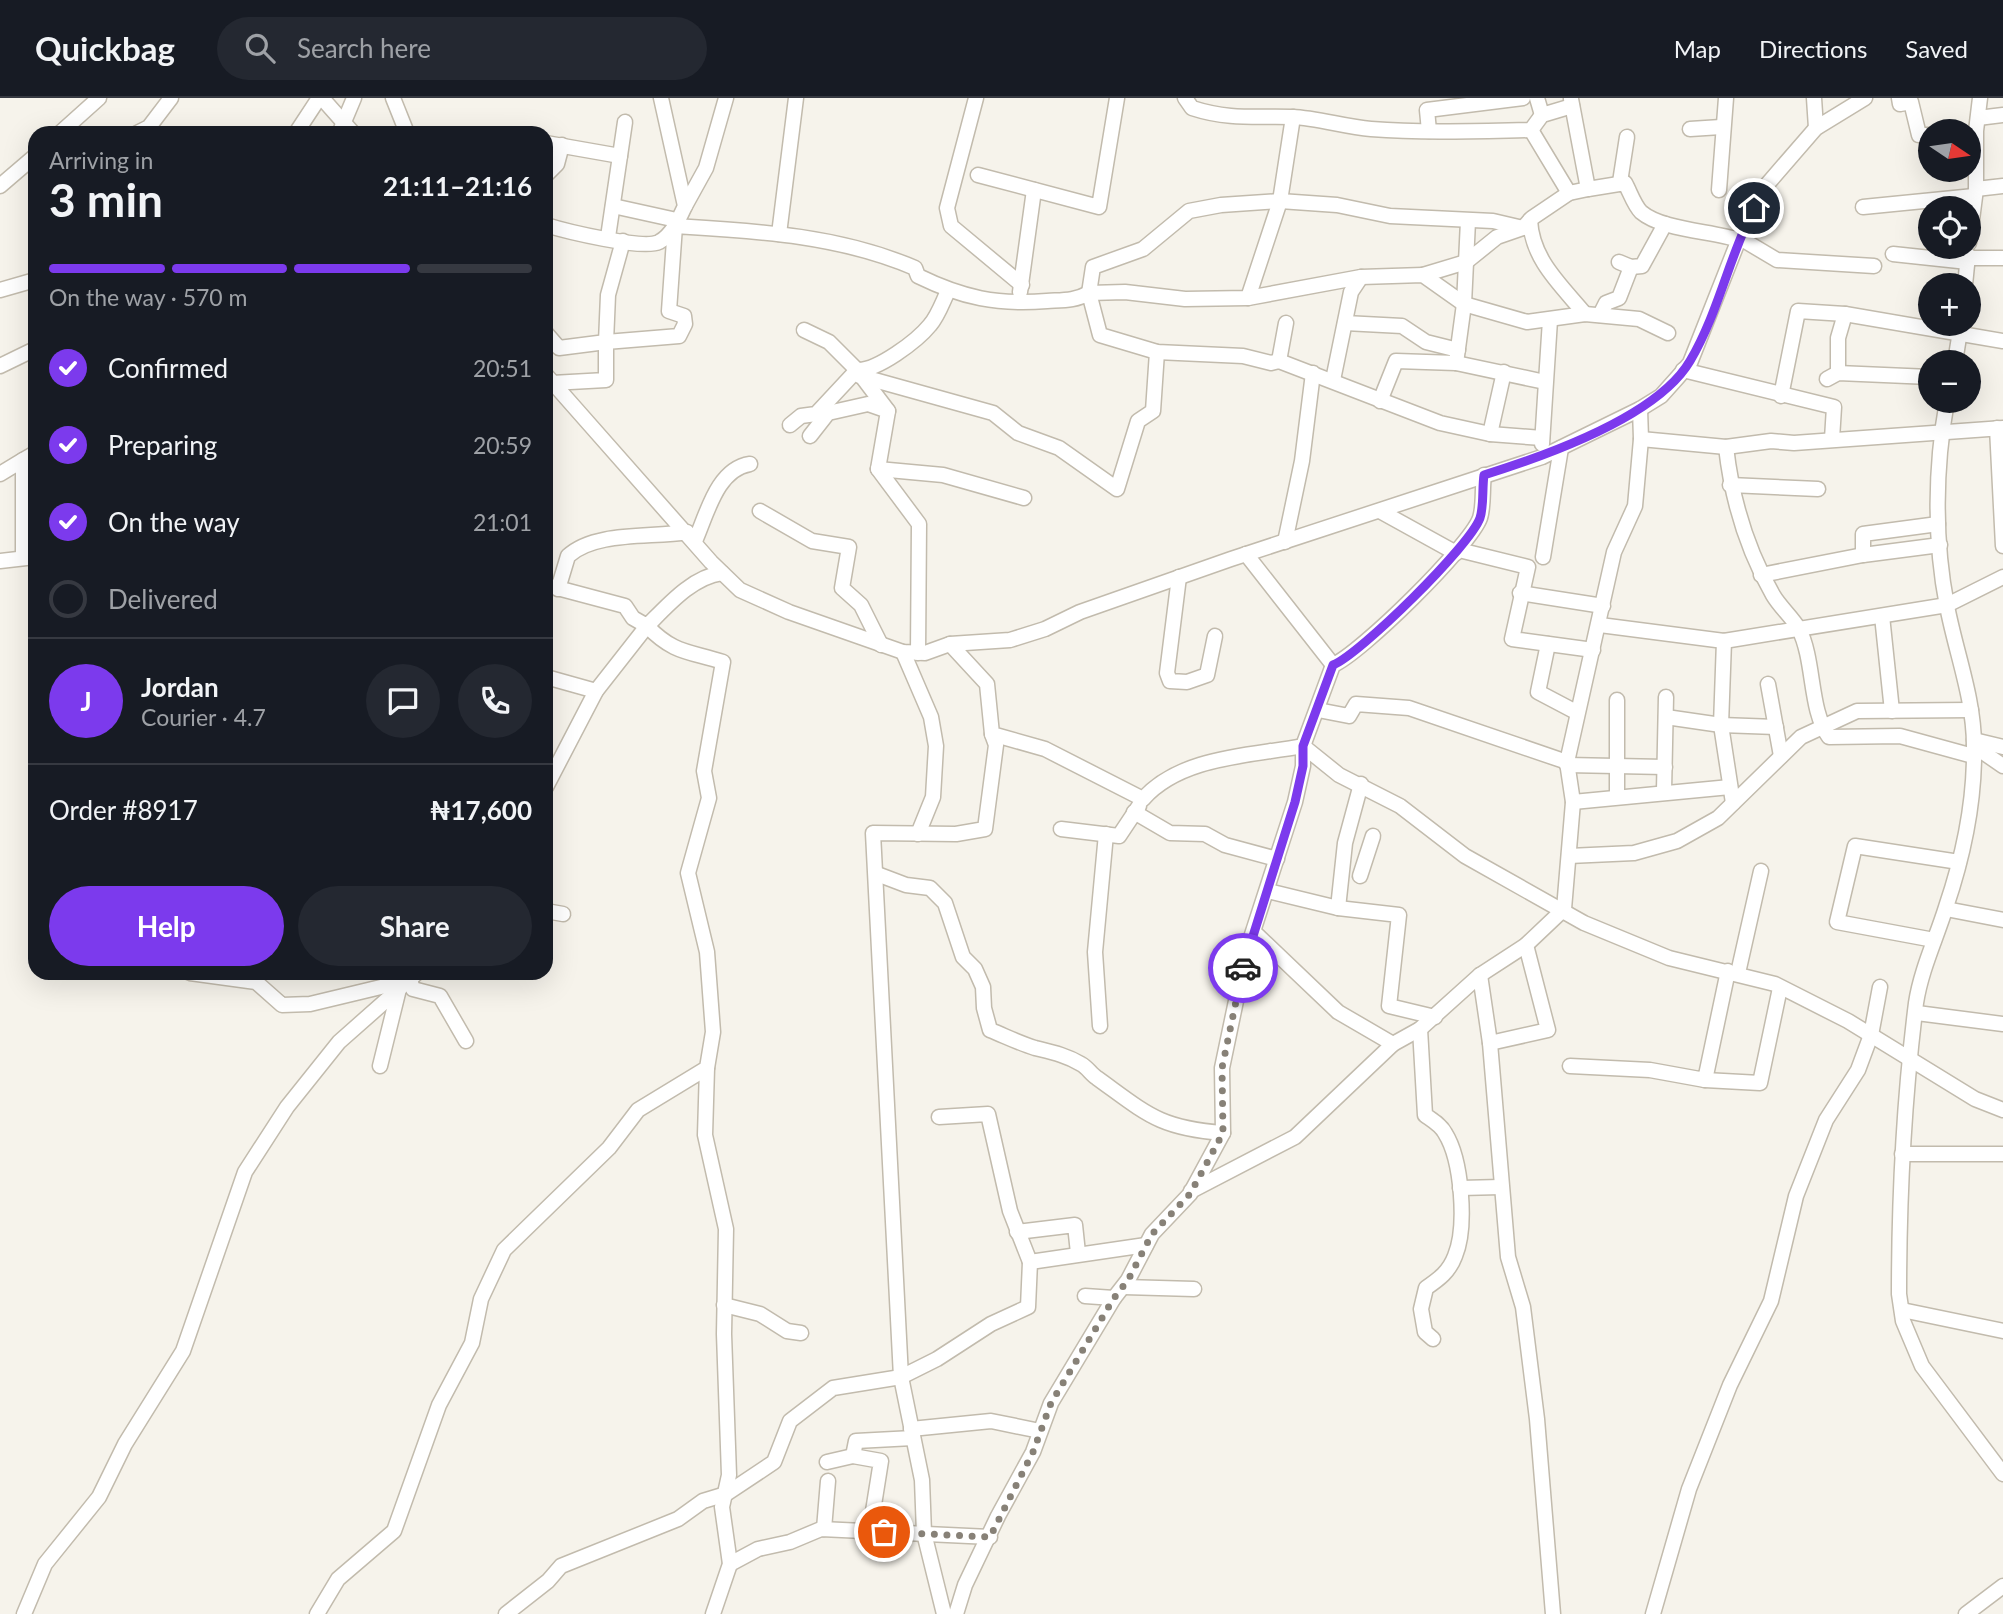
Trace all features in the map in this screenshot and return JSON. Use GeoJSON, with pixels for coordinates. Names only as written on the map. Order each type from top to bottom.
{"type":"FeatureCollection","features":[{"type":"Feature","properties":{"kind":"street"},"geometry":{"type":"LineString","coordinates":[[68,126],[100,98]]}},
{"type":"Feature","properties":{"kind":"street"},"geometry":{"type":"LineString","coordinates":[[150,126],[171,98]]}},
{"type":"Feature","properties":{"kind":"street"},"geometry":{"type":"LineString","coordinates":[[301,126],[321,98],[342,126]]}},
{"type":"Feature","properties":{"kind":"street"},"geometry":{"type":"LineString","coordinates":[[346,126],[354,98]]}},
{"type":"Feature","properties":{"kind":"street"},"geometry":{"type":"LineString","coordinates":[[393,98],[404,126]]}},
{"type":"Feature","properties":{"kind":"street"},"geometry":{"type":"LineString","coordinates":[[661,98],[685,206]]}},
{"type":"Feature","properties":{"kind":"street"},"geometry":{"type":"LineString","coordinates":[[553,227],[588,238],[657,243],[675,226],[706,168],[726,98]]}},
{"type":"Feature","properties":{"kind":"street"},"geometry":{"type":"LineString","coordinates":[[779,234],[796,98]]}},
{"type":"Feature","properties":{"kind":"street"},"geometry":{"type":"LineString","coordinates":[[976,98],[947,208],[951,226],[1021,285]]}},
{"type":"Feature","properties":{"kind":"street"},"geometry":{"type":"LineString","coordinates":[[978,176],[1099,207],[1117,98]]}},
{"type":"Feature","properties":{"kind":"street"},"geometry":{"type":"LineString","coordinates":[[1185,98],[1192,108],[1214,116],[1243,119],[1293,117],[1369,129],[1531,130]]}},
{"type":"Feature","properties":{"kind":"street"},"geometry":{"type":"LineString","coordinates":[[1429,131],[1427,110],[1523,98]]}},
{"type":"Feature","properties":{"kind":"street"},"geometry":{"type":"LineString","coordinates":[[1537,98],[1542,115]]}},
{"type":"Feature","properties":{"kind":"street"},"geometry":{"type":"LineString","coordinates":[[1719,190],[1721,127],[1726,98]]}},
{"type":"Feature","properties":{"kind":"street"},"geometry":{"type":"LineString","coordinates":[[1814,98],[1816,128]]}},
{"type":"Feature","properties":{"kind":"street"},"geometry":{"type":"LineString","coordinates":[[553,385],[740,590],[789,612],[881,645],[910,652],[950,643],[1010,640],[1179,577],[1542,457],[1661,396],[1690,363],[1740,239],[1764,188],[1816,128],[1845,104],[1865,98]]}},
{"type":"Feature","properties":{"kind":"street"},"geometry":{"type":"LineString","coordinates":[[1899,98],[1900,104],[1911,102],[1918,131]]}},
{"type":"Feature","properties":{"kind":"street"},"geometry":{"type":"LineString","coordinates":[[1976,119],[1980,98]]}},
{"type":"Feature","properties":{"kind":"street"},"geometry":{"type":"LineString","coordinates":[[1531,130],[1542,115],[1571,102],[1588,189]]}},
{"type":"Feature","properties":{"kind":"street"},"geometry":{"type":"LineString","coordinates":[[1981,124],[2003,115]]}},
{"type":"Feature","properties":{"kind":"street"},"geometry":{"type":"LineString","coordinates":[[1248,298],[1280,201],[1293,117]]}},
{"type":"Feature","properties":{"kind":"street"},"geometry":{"type":"LineString","coordinates":[[553,379],[606,380],[608,295],[615,239],[613,206],[625,122]]}},
{"type":"Feature","properties":{"kind":"street"},"geometry":{"type":"LineString","coordinates":[[1690,129],[1721,127]]}},
{"type":"Feature","properties":{"kind":"street"},"geometry":{"type":"LineString","coordinates":[[1531,130],[1569,193]]}},
{"type":"Feature","properties":{"kind":"street"},"geometry":{"type":"LineString","coordinates":[[1620,182],[1627,137]]}},
{"type":"Feature","properties":{"kind":"street"},"geometry":{"type":"LineString","coordinates":[[553,144],[620,156]]}},
{"type":"Feature","properties":{"kind":"street"},"geometry":{"type":"LineString","coordinates":[[553,168],[557,164],[562,145]]}},
{"type":"Feature","properties":{"kind":"street"},"geometry":{"type":"LineString","coordinates":[[0,186],[28,162]]}},
{"type":"Feature","properties":{"kind":"street"},"geometry":{"type":"LineString","coordinates":[[675,226],[779,234],[855,245],[915,268],[918,276],[948,291],[1007,304],[1078,299],[1089,293],[1125,292],[1185,299],[1248,298],[1361,277],[1423,275],[1466,262],[1497,237],[1526,224],[1569,193],[1620,182],[1625,183],[1638,210],[1665,225],[1714,232],[1740,239],[1777,260],[1874,267]]}},
{"type":"Feature","properties":{"kind":"street"},"geometry":{"type":"LineString","coordinates":[[1975,182],[1975,196]]}},
{"type":"Feature","properties":{"kind":"street"},"geometry":{"type":"LineString","coordinates":[[1863,207],[1975,193],[2003,186]]}},
{"type":"Feature","properties":{"kind":"street"},"geometry":{"type":"LineString","coordinates":[[1018,303],[1034,190]]}},
{"type":"Feature","properties":{"kind":"street"},"geometry":{"type":"LineString","coordinates":[[1526,224],[1390,216],[1337,205],[1280,201],[1221,205],[1189,211],[1143,250],[1093,267],[1089,293],[1100,335],[1157,352],[1243,356],[1271,363],[1279,361],[1440,423],[1490,434],[1542,438]]}},
{"type":"Feature","properties":{"kind":"street"},"geometry":{"type":"LineString","coordinates":[[553,341],[559,348],[679,336],[685,324],[684,316],[669,311],[675,226],[672,219],[613,206]]}},
{"type":"Feature","properties":{"kind":"street"},"geometry":{"type":"LineString","coordinates":[[1457,357],[1464,304],[1468,221]]}},
{"type":"Feature","properties":{"kind":"street"},"geometry":{"type":"LineString","coordinates":[[1526,224],[1555,282],[1592,314]]}},
{"type":"Feature","properties":{"kind":"street"},"geometry":{"type":"LineString","coordinates":[[1592,314],[1606,303],[1619,298],[1625,265],[1642,266],[1665,225]]}},
{"type":"Feature","properties":{"kind":"street"},"geometry":{"type":"LineString","coordinates":[[1893,254],[1918,254]]}},
{"type":"Feature","properties":{"kind":"street"},"geometry":{"type":"LineString","coordinates":[[1981,255],[2003,258]]}},
{"type":"Feature","properties":{"kind":"street"},"geometry":{"type":"LineString","coordinates":[[1423,275],[1464,304],[1527,321],[1592,314],[1639,319],[1668,333]]}},
{"type":"Feature","properties":{"kind":"street"},"geometry":{"type":"LineString","coordinates":[[1333,380],[1351,292],[1361,277]]}},
{"type":"Feature","properties":{"kind":"street"},"geometry":{"type":"LineString","coordinates":[[0,290],[28,282]]}},
{"type":"Feature","properties":{"kind":"street"},"geometry":{"type":"LineString","coordinates":[[810,436],[822,413],[859,373],[890,358],[931,324],[948,291]]}},
{"type":"Feature","properties":{"kind":"street"},"geometry":{"type":"LineString","coordinates":[[1781,396],[1798,311],[1918,323]]}},
{"type":"Feature","properties":{"kind":"street"},"geometry":{"type":"LineString","coordinates":[[1845,314],[1832,376],[1918,377]]}},
{"type":"Feature","properties":{"kind":"street"},"geometry":{"type":"LineString","coordinates":[[1542,457],[1550,320]]}},
{"type":"Feature","properties":{"kind":"street"},"geometry":{"type":"LineString","coordinates":[[1279,361],[1286,323]]}},
{"type":"Feature","properties":{"kind":"street"},"geometry":{"type":"LineString","coordinates":[[1345,323],[1402,326],[1426,342],[1457,357],[1545,382]]}},
{"type":"Feature","properties":{"kind":"street"},"geometry":{"type":"LineString","coordinates":[[804,330],[829,342],[859,373],[888,411],[878,468],[919,524],[910,652],[931,717],[936,746],[933,797],[918,834]]}},
{"type":"Feature","properties":{"kind":"street"},"geometry":{"type":"LineString","coordinates":[[1970,336],[2003,341]]}},
{"type":"Feature","properties":{"kind":"street"},"geometry":{"type":"LineString","coordinates":[[0,366],[28,352]]}},
{"type":"Feature","properties":{"kind":"street"},"geometry":{"type":"LineString","coordinates":[[859,373],[993,413],[1018,433],[1059,449],[1117,489],[1138,421],[1153,411],[1157,352]]}},
{"type":"Feature","properties":{"kind":"street"},"geometry":{"type":"LineString","coordinates":[[1380,401],[1396,361],[1457,357]]}},
{"type":"Feature","properties":{"kind":"street"},"geometry":{"type":"LineString","coordinates":[[1683,370],[1834,407],[1832,439]]}},
{"type":"Feature","properties":{"kind":"street"},"geometry":{"type":"LineString","coordinates":[[1490,434],[1504,372]]}},
{"type":"Feature","properties":{"kind":"street"},"geometry":{"type":"LineString","coordinates":[[1284,542],[1302,461],[1313,373]]}},
{"type":"Feature","properties":{"kind":"street"},"geometry":{"type":"LineString","coordinates":[[790,425],[800,416],[868,404],[888,411]]}},
{"type":"Feature","properties":{"kind":"street"},"geometry":{"type":"LineString","coordinates":[[1191,1191],[1295,1137],[1393,1044],[1420,1029],[1480,975],[1526,945],[1564,909],[1573,802],[1567,763],[1576,712],[1600,625],[1614,552],[1635,506],[1641,439],[1640,409]]}},
{"type":"Feature","properties":{"kind":"street"},"geometry":{"type":"LineString","coordinates":[[1945,413],[1938,524],[1947,605],[1972,710],[1974,748],[1959,862],[1946,909],[1923,973],[1917,1013],[1902,1154],[1899,1266],[1902,1310],[1910,1342],[1922,1366],[2003,1474]]}},
{"type":"Feature","properties":{"kind":"street"},"geometry":{"type":"LineString","coordinates":[[1641,439],[1726,447],[1771,440],[1794,443],[1942,430],[2000,428],[2003,546]]}},
{"type":"Feature","properties":{"kind":"street"},"geometry":{"type":"LineString","coordinates":[[1726,447],[1730,485],[1751,554],[1774,598],[1798,629],[1810,663],[1822,727],[1829,737],[1900,736],[1974,748],[2003,747]]}},
{"type":"Feature","properties":{"kind":"street"},"geometry":{"type":"LineString","coordinates":[[1542,557],[1561,448]]}},
{"type":"Feature","properties":{"kind":"street"},"geometry":{"type":"LineString","coordinates":[[0,474],[28,457]]}},
{"type":"Feature","properties":{"kind":"street"},"geometry":{"type":"LineString","coordinates":[[691,537],[728,474],[737,466],[750,464]]}},
{"type":"Feature","properties":{"kind":"street"},"geometry":{"type":"LineString","coordinates":[[878,468],[943,475],[1024,498]]}},
{"type":"Feature","properties":{"kind":"street"},"geometry":{"type":"LineString","coordinates":[[1333,665],[1347,660],[1368,641],[1457,551],[1480,517],[1484,475]]}},
{"type":"Feature","properties":{"kind":"street"},"geometry":{"type":"LineString","coordinates":[[1730,485],[1818,489]]}},
{"type":"Feature","properties":{"kind":"street"},"geometry":{"type":"LineString","coordinates":[[760,511],[812,541],[849,547],[842,588],[861,605],[881,645]]}},
{"type":"Feature","properties":{"kind":"street"},"geometry":{"type":"LineString","coordinates":[[1380,511],[1457,551],[1528,567],[1520,593],[1512,639],[1593,650]]}},
{"type":"Feature","properties":{"kind":"street"},"geometry":{"type":"LineString","coordinates":[[1863,555],[1863,534],[1938,524]]}},
{"type":"Feature","properties":{"kind":"street"},"geometry":{"type":"LineString","coordinates":[[553,585],[568,556],[585,545],[625,536],[691,537]]}},
{"type":"Feature","properties":{"kind":"street"},"geometry":{"type":"LineString","coordinates":[[1761,575],[1863,555],[1940,545]]}},
{"type":"Feature","properties":{"kind":"street"},"geometry":{"type":"LineString","coordinates":[[1246,554],[1333,665]]}},
{"type":"Feature","properties":{"kind":"street"},"geometry":{"type":"LineString","coordinates":[[0,562],[28,558]]}},
{"type":"Feature","properties":{"kind":"street"},"geometry":{"type":"LineString","coordinates":[[553,773],[596,691],[647,626],[688,588],[707,575],[723,573]]}},
{"type":"Feature","properties":{"kind":"street"},"geometry":{"type":"LineString","coordinates":[[1179,577],[1167,673],[1170,681],[1187,681],[1207,675],[1214,636]]}},
{"type":"Feature","properties":{"kind":"street"},"geometry":{"type":"LineString","coordinates":[[1600,625],[1724,641],[1947,605],[2003,577]]}},
{"type":"Feature","properties":{"kind":"street"},"geometry":{"type":"LineString","coordinates":[[553,587],[625,606],[633,618],[647,626],[663,643],[687,654],[723,662],[704,771],[709,798],[688,873],[708,952],[713,1032],[707,1068],[708,1110],[705,1135],[726,1230],[724,1305],[729,1475],[722,1507],[730,1564],[713,1614]]}},
{"type":"Feature","properties":{"kind":"street"},"geometry":{"type":"LineString","coordinates":[[1520,593],[1603,606]]}},
{"type":"Feature","properties":{"kind":"street"},"geometry":{"type":"LineString","coordinates":[[1882,615],[1892,711]]}},
{"type":"Feature","properties":{"kind":"street"},"geometry":{"type":"LineString","coordinates":[[1724,641],[1721,725],[1733,803]]}},
{"type":"Feature","properties":{"kind":"street"},"geometry":{"type":"LineString","coordinates":[[944,1614],[924,1533],[922,1480],[901,1377],[873,833],[956,834],[985,829],[996,745],[992,734],[988,684],[950,643]]}},
{"type":"Feature","properties":{"kind":"street"},"geometry":{"type":"LineString","coordinates":[[1548,644],[1538,692],[1576,712]]}},
{"type":"Feature","properties":{"kind":"street"},"geometry":{"type":"LineString","coordinates":[[956,1614],[965,1585],[1033,1452],[1051,1403],[1146,1245],[1169,1214],[1191,1191],[1223,1133],[1225,1099],[1222,1068],[1246,953],[1300,784],[1303,746],[1333,665]]}},
{"type":"Feature","properties":{"kind":"street"},"geometry":{"type":"LineString","coordinates":[[553,679],[596,691]]}},
{"type":"Feature","properties":{"kind":"street"},"geometry":{"type":"LineString","coordinates":[[1768,684],[1781,756]]}},
{"type":"Feature","properties":{"kind":"street"},"geometry":{"type":"LineString","coordinates":[[1664,791],[1666,697]]}},
{"type":"Feature","properties":{"kind":"street"},"geometry":{"type":"LineString","coordinates":[[1617,700],[1617,796]]}},
{"type":"Feature","properties":{"kind":"street"},"geometry":{"type":"LineString","coordinates":[[1318,710],[1349,716],[1356,704],[1409,708],[1567,763],[1664,767]]}},
{"type":"Feature","properties":{"kind":"street"},"geometry":{"type":"LineString","coordinates":[[1569,856],[1634,853],[1677,841],[1718,818],[1801,737],[1857,711],[1972,710]]}},
{"type":"Feature","properties":{"kind":"street"},"geometry":{"type":"LineString","coordinates":[[1666,717],[1721,725],[1776,727]]}},
{"type":"Feature","properties":{"kind":"street"},"geometry":{"type":"LineString","coordinates":[[992,734],[1045,749],[1143,799]]}},
{"type":"Feature","properties":{"kind":"street"},"geometry":{"type":"LineString","coordinates":[[1061,829],[1119,836],[1143,799],[1165,780],[1194,766],[1303,746],[1339,775],[1401,806],[1465,856],[1515,886],[1564,909],[1584,923],[1669,958],[1733,972],[1780,988],[1871,1035],[1910,1062],[1975,1099],[2003,1110]]}},
{"type":"Feature","properties":{"kind":"street"},"geometry":{"type":"LineString","coordinates":[[1974,748],[2003,766]]}},
{"type":"Feature","properties":{"kind":"street"},"geometry":{"type":"LineString","coordinates":[[1338,908],[1345,843],[1361,784]]}},
{"type":"Feature","properties":{"kind":"street"},"geometry":{"type":"LineString","coordinates":[[1573,802],[1664,791],[1730,787]]}},
{"type":"Feature","properties":{"kind":"street"},"geometry":{"type":"LineString","coordinates":[[1135,812],[1170,833],[1205,834],[1225,845],[1277,859]]}},
{"type":"Feature","properties":{"kind":"street"},"geometry":{"type":"LineString","coordinates":[[1100,1026],[1095,952],[1106,834]]}},
{"type":"Feature","properties":{"kind":"street"},"geometry":{"type":"LineString","coordinates":[[1345,843],[1370,843],[1360,876]]}},
{"type":"Feature","properties":{"kind":"street"},"geometry":{"type":"LineString","coordinates":[[1934,940],[1837,922],[1855,846],[1959,862]]}},
{"type":"Feature","properties":{"kind":"street"},"geometry":{"type":"LineString","coordinates":[[1705,1080],[1761,871]]}},
{"type":"Feature","properties":{"kind":"street"},"geometry":{"type":"LineString","coordinates":[[877,874],[906,885],[930,888],[945,903],[963,957],[975,969],[983,986],[984,1008],[990,1030],[1035,1048],[1058,1053],[1084,1065],[1092,1075],[1140,1110],[1168,1125],[1184,1130],[1223,1133]]}},
{"type":"Feature","properties":{"kind":"street"},"geometry":{"type":"LineString","coordinates":[[1268,891],[1338,908],[1399,915],[1389,1006],[1435,1017]]}},
{"type":"Feature","properties":{"kind":"street"},"geometry":{"type":"LineString","coordinates":[[1946,909],[2003,920]]}},
{"type":"Feature","properties":{"kind":"street"},"geometry":{"type":"LineString","coordinates":[[553,912],[563,914]]}},
{"type":"Feature","properties":{"kind":"street"},"geometry":{"type":"LineString","coordinates":[[1254,932],[1338,1012],[1393,1044]]}},
{"type":"Feature","properties":{"kind":"street"},"geometry":{"type":"LineString","coordinates":[[1490,1043],[1548,1030],[1526,945]]}},
{"type":"Feature","properties":{"kind":"street"},"geometry":{"type":"LineString","coordinates":[[1480,975],[1490,1043],[1508,1257],[1522,1307],[1537,1419],[1553,1614]]}},
{"type":"Feature","properties":{"kind":"street"},"geometry":{"type":"LineString","coordinates":[[241,980],[256,982],[282,1005],[310,1004],[409,981]]}},
{"type":"Feature","properties":{"kind":"street"},"geometry":{"type":"LineString","coordinates":[[409,981],[413,989],[440,996],[466,1041]]}},
{"type":"Feature","properties":{"kind":"street"},"geometry":{"type":"LineString","coordinates":[[380,1066],[409,981]]}},
{"type":"Feature","properties":{"kind":"street"},"geometry":{"type":"LineString","coordinates":[[24,1614],[45,1564],[99,1497],[125,1444],[183,1351],[245,1172],[287,1107],[339,1042],[409,981]]}},
{"type":"Feature","properties":{"kind":"street"},"geometry":{"type":"LineString","coordinates":[[1653,1614],[1689,1489],[1730,1385],[1771,1301],[1796,1196],[1826,1120],[1858,1070],[1871,1035],[1880,987]]}},
{"type":"Feature","properties":{"kind":"street"},"geometry":{"type":"LineString","coordinates":[[1570,1066],[1650,1070],[1705,1080],[1760,1083],[1780,988]]}},
{"type":"Feature","properties":{"kind":"street"},"geometry":{"type":"LineString","coordinates":[[1917,1013],[2003,1024]]}},
{"type":"Feature","properties":{"kind":"street"},"geometry":{"type":"LineString","coordinates":[[1420,1029],[1425,1115],[1445,1131],[1455,1156],[1460,1188],[1461,1220],[1456,1255],[1444,1276],[1426,1288],[1421,1309],[1424,1332],[1433,1339]]}},
{"type":"Feature","properties":{"kind":"street"},"geometry":{"type":"LineString","coordinates":[[317,1614],[338,1579],[394,1531],[439,1405],[472,1343],[481,1299],[504,1250],[609,1148],[638,1110],[707,1068]]}},
{"type":"Feature","properties":{"kind":"street"},"geometry":{"type":"LineString","coordinates":[[506,1614],[548,1581],[561,1566],[678,1519],[703,1501],[726,1494],[774,1462],[790,1421],[833,1388],[901,1377],[937,1359],[991,1324],[1028,1307],[1030,1262],[1017,1233],[988,1114],[939,1117]]}},
{"type":"Feature","properties":{"kind":"street"},"geometry":{"type":"LineString","coordinates":[[1902,1154],[2003,1154]]}},
{"type":"Feature","properties":{"kind":"street"},"geometry":{"type":"LineString","coordinates":[[1460,1188],[1501,1187]]}},
{"type":"Feature","properties":{"kind":"street"},"geometry":{"type":"LineString","coordinates":[[1017,1233],[1075,1225],[1078,1253]]}},
{"type":"Feature","properties":{"kind":"street"},"geometry":{"type":"LineString","coordinates":[[1030,1262],[1146,1245]]}},
{"type":"Feature","properties":{"kind":"street"},"geometry":{"type":"LineString","coordinates":[[1084,1296],[1194,1289]]}},
{"type":"Feature","properties":{"kind":"street"},"geometry":{"type":"LineString","coordinates":[[724,1305],[760,1314],[787,1331],[802,1333]]}},
{"type":"Feature","properties":{"kind":"street"},"geometry":{"type":"LineString","coordinates":[[1902,1310],[2003,1331]]}},
{"type":"Feature","properties":{"kind":"street"},"geometry":{"type":"LineString","coordinates":[[853,1456],[856,1441],[991,1420],[1040,1431]]}},
{"type":"Feature","properties":{"kind":"street"},"geometry":{"type":"LineString","coordinates":[[827,1462],[853,1456],[881,1461],[870,1530]]}},
{"type":"Feature","properties":{"kind":"street"},"geometry":{"type":"LineString","coordinates":[[824,1529],[828,1481]]}},
{"type":"Feature","properties":{"kind":"street"},"geometry":{"type":"LineString","coordinates":[[730,1564],[758,1549],[790,1542],[824,1529],[990,1537]]}},
{"type":"Feature","properties":{"kind":"street"},"geometry":{"type":"LineString","coordinates":[[1966,1614],[2003,1586]]}},
{"type":"Feature","properties":{"kind":"way so far"},"geometry":{"type":"LineString","coordinates":[[884,1532],[990,1537],[998,1516],[1033,1452],[1051,1403],[1114,1298],[1124,1287],[1152,1234],[1190,1194],[1223,1133],[1225,1091],[1222,1068],[1243,968]]}},
{"type":"Feature","properties":{"kind":"route"},"geometry":{"type":"LineString","coordinates":[[1243,968],[1272,881],[1287,819],[1295,802],[1303,766],[1303,746],[1333,665],[1347,660],[1368,641],[1390,617],[1417,595],[1462,546],[1480,517],[1484,475],[1542,457],[1661,396],[1690,363],[1743,229],[1754,208]]}}]}
